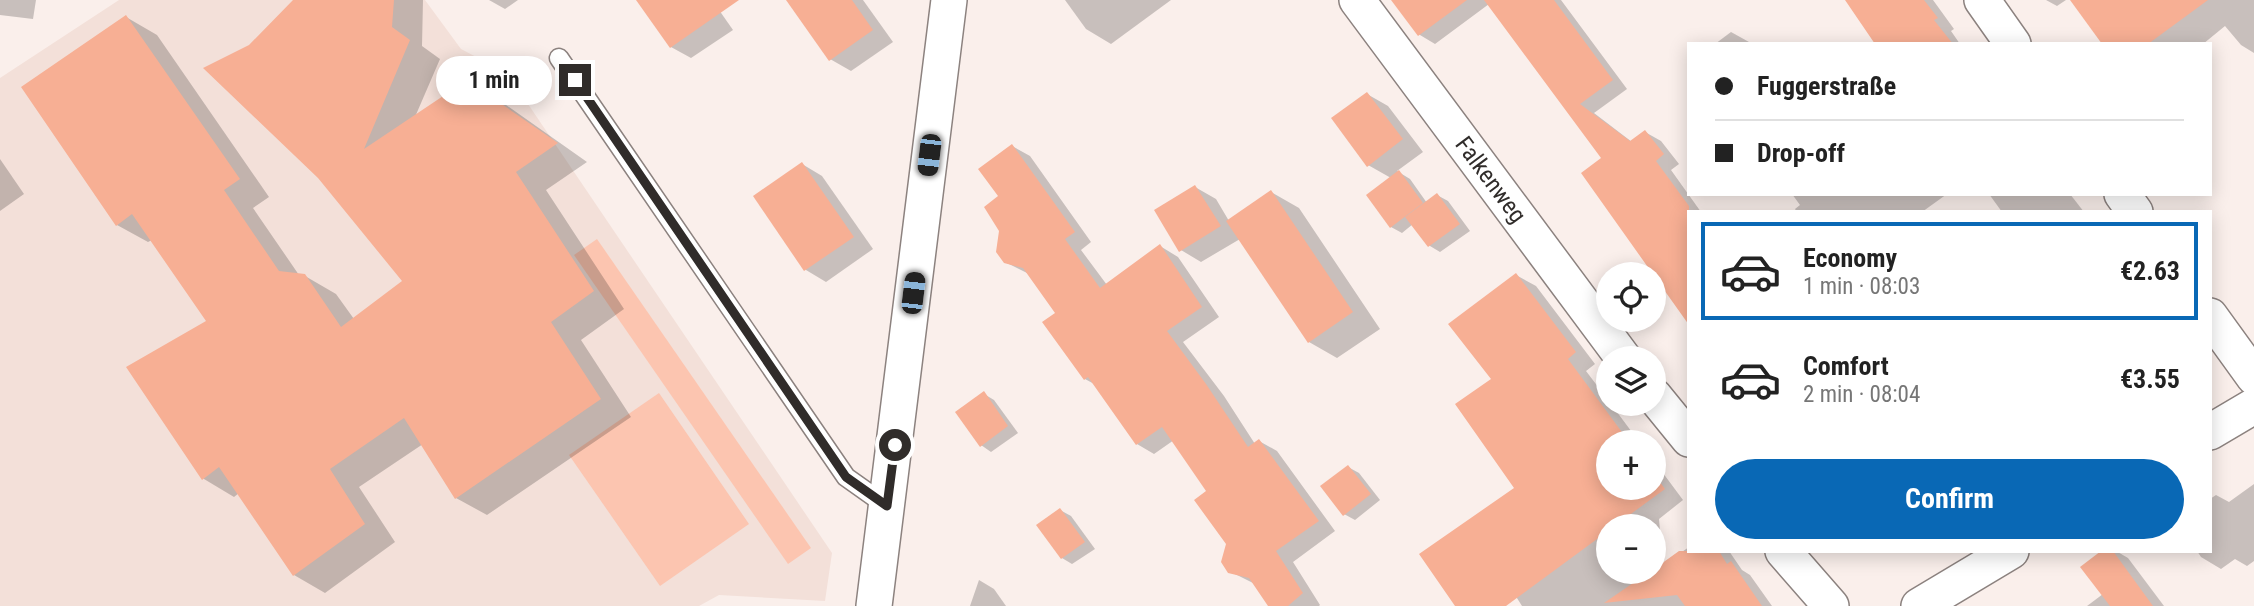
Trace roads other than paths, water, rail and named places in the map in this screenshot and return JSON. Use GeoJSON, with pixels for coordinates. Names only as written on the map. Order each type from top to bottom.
{"type":"FeatureCollection","features":[{"type":"Feature","properties":{"kind":"street"},"geometry":{"type":"LineString","coordinates":[[874,606],[948,0]]}},
{"type":"Feature","properties":{"kind":"street","name":"Falkenweg"},"geometry":{"type":"LineString","coordinates":[[1357,0],[1615,346]]}},
{"type":"Feature","properties":{"kind":"street"},"geometry":{"type":"LineString","coordinates":[[1982,0],[2012,42]]}},
{"type":"Feature","properties":{"kind":"street"},"geometry":{"type":"LineString","coordinates":[[2212,319],[2254,377]]}},
{"type":"Feature","properties":{"kind":"street"},"geometry":{"type":"LineString","coordinates":[[2212,431],[2254,406]]}},
{"type":"Feature","properties":{"kind":"street"},"geometry":{"type":"LineString","coordinates":[[1666,411],[1687,437]]}},
{"type":"Feature","properties":{"kind":"street"},"geometry":{"type":"LineString","coordinates":[[1785,553],[1831,606]]}},
{"type":"Feature","properties":{"kind":"street"},"geometry":{"type":"LineString","coordinates":[[1919,606],[2008,553]]}},
{"type":"Feature","properties":{"kind":"lane"},"geometry":{"type":"LineString","coordinates":[[559,58],[846,477],[887,506]]}}]}
